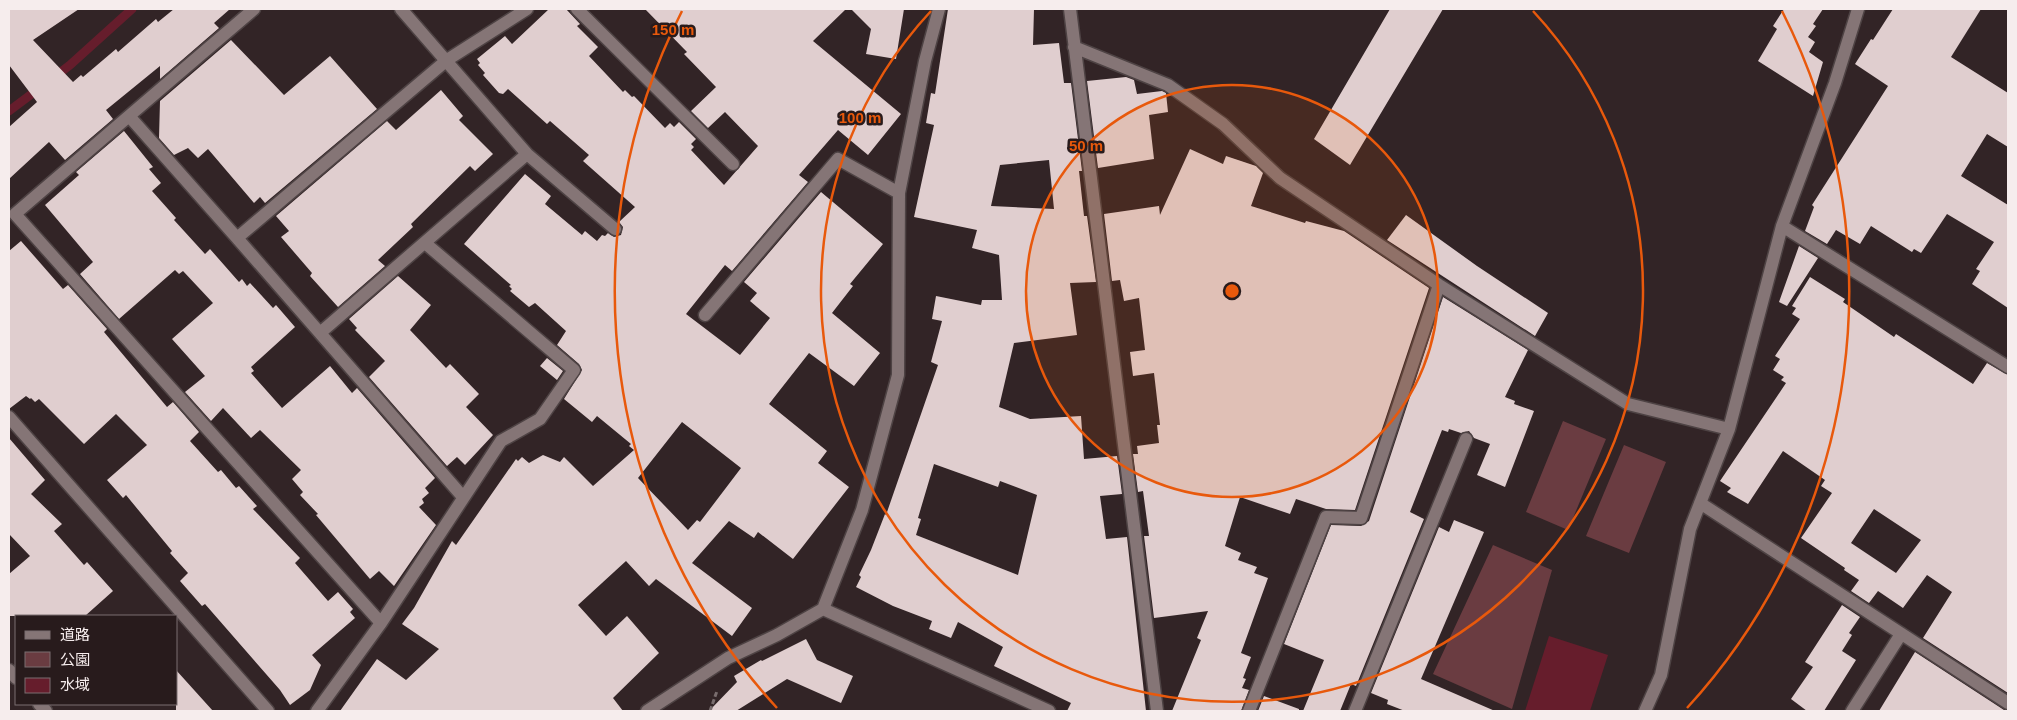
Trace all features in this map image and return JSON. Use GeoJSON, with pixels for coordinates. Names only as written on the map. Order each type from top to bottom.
{"type":"FeatureCollection","features":[{"type":"Feature","properties":{"kind":"street"},"geometry":{"type":"LineString","coordinates":[[254,9],[12,216],[381,622]]}},
{"type":"Feature","properties":{"kind":"street"},"geometry":{"type":"LineString","coordinates":[[401,9],[527,154],[616,229]]}},
{"type":"Feature","properties":{"kind":"street"},"geometry":{"type":"LineString","coordinates":[[237,238],[447,60],[528,9]]}},
{"type":"Feature","properties":{"kind":"street"},"geometry":{"type":"LineString","coordinates":[[577,9],[733,164]]}},
{"type":"Feature","properties":{"kind":"street"},"geometry":{"type":"LineString","coordinates":[[647,711],[728,658],[778,635],[824,609],[862,510],[898,375],[899,193],[925,62],[939,9]]}},
{"type":"Feature","properties":{"kind":"street"},"geometry":{"type":"LineString","coordinates":[[1070,9],[1157,711]]}},
{"type":"Feature","properties":{"kind":"street"},"geometry":{"type":"LineString","coordinates":[[1645,711],[1661,675],[1690,529],[1729,429],[1782,226],[1835,83],[1858,9]]}},
{"type":"Feature","properties":{"kind":"street"},"geometry":{"type":"LineString","coordinates":[[1074,48],[1168,85],[1222,124],[1280,178],[1439,285],[1628,404],[1729,429]]}},
{"type":"Feature","properties":{"kind":"street"},"geometry":{"type":"LineString","coordinates":[[129,116],[463,497]]}},
{"type":"Feature","properties":{"kind":"street"},"geometry":{"type":"LineString","coordinates":[[320,333],[527,154]]}},
{"type":"Feature","properties":{"kind":"street"},"geometry":{"type":"LineString","coordinates":[[705,315],[838,159],[899,193]]}},
{"type":"Feature","properties":{"kind":"street"},"geometry":{"type":"LineString","coordinates":[[1782,226],[2008,367]]}},
{"type":"Feature","properties":{"kind":"street"},"geometry":{"type":"LineString","coordinates":[[317,711],[381,622],[502,441],[540,420],[574,370],[425,243]]}},
{"type":"Feature","properties":{"kind":"street"},"geometry":{"type":"LineString","coordinates":[[1249,711],[1326,517],[1361,518],[1439,285]]}},
{"type":"Feature","properties":{"kind":"street"},"geometry":{"type":"LineString","coordinates":[[9,417],[268,711]]}},
{"type":"Feature","properties":{"kind":"street"},"geometry":{"type":"LineString","coordinates":[[1355,711],[1466,439]]}},
{"type":"Feature","properties":{"kind":"street"},"geometry":{"type":"LineString","coordinates":[[1700,503],[2008,703]]}},
{"type":"Feature","properties":{"kind":"street"},"geometry":{"type":"LineString","coordinates":[[824,609],[1049,711]]}},
{"type":"Feature","properties":{"kind":"street"},"geometry":{"type":"LineString","coordinates":[[1852,711],[1901,634]]}},
{"type":"Feature","properties":{"kind":"green space"},"geometry":{"type":"Polygon","coordinates":[[[1563,421],[1606,439],[1568,530],[1526,512],[1563,421]]]}},
{"type":"Feature","properties":{"kind":"green space"},"geometry":{"type":"Polygon","coordinates":[[[1624,445],[1666,462],[1629,553],[1586,536],[1624,445]]]}},
{"type":"Feature","properties":{"kind":"green space"},"geometry":{"type":"Polygon","coordinates":[[[1493,545],[1552,570],[1512,709],[1433,674],[1493,545]]]}},
{"type":"Feature","properties":{"kind":"water"},"geometry":{"type":"Polygon","coordinates":[[[1549,636],[1608,655],[1590,711],[1525,711],[1549,636]]]}},
{"type":"Feature","properties":{"kind":"building"},"geometry":{"type":"Polygon","coordinates":[[[9,9],[79,9],[33,40],[73,82],[81,75],[83,77],[116,49],[118,52],[156,19],[158,22],[174,9],[230,9],[214,23],[219,28],[160,79],[160,66],[106,110],[113,119],[65,160],[49,142],[9,179],[9,127],[37,102],[9,65],[9,9]]]}},
{"type":"Feature","properties":{"kind":"building"},"geometry":{"type":"Polygon","coordinates":[[[549,9],[566,9],[580,24],[577,26],[598,47],[589,56],[623,92],[625,90],[632,97],[634,96],[665,128],[670,123],[674,127],[679,122],[696,139],[691,144],[694,147],[691,150],[724,185],[758,146],[725,112],[708,128],[691,111],[716,87],[684,54],[687,52],[645,9],[846,9],[813,41],[901,114],[868,155],[838,130],[799,175],[808,182],[732,271],[725,265],[686,314],[740,355],[770,318],[750,301],[757,293],[744,282],[821,192],[883,244],[850,284],[853,286],[832,313],[880,353],[854,386],[809,353],[769,404],[827,451],[818,463],[849,487],[793,559],[758,532],[754,538],[729,521],[692,563],[752,608],[732,636],[656,579],[649,586],[626,561],[578,605],[606,636],[627,616],[659,653],[613,698],[623,711],[340,711],[377,659],[406,680],[439,649],[402,624],[414,608],[452,541],[456,545],[516,459],[518,461],[522,457],[529,463],[543,455],[560,462],[564,457],[593,486],[634,450],[629,446],[631,444],[597,416],[592,422],[564,399],[582,370],[579,364],[557,345],[566,331],[535,303],[529,307],[510,291],[512,289],[509,286],[511,285],[464,244],[525,174],[551,196],[545,204],[582,235],[585,231],[597,241],[602,235],[605,236],[608,233],[614,237],[621,235],[623,227],[619,222],[635,207],[583,161],[589,155],[550,121],[547,124],[508,89],[503,94],[499,93],[483,75],[485,73],[478,65],[480,63],[477,59],[505,36],[512,44],[549,9]],[[682,422],[638,478],[688,530],[697,520],[700,522],[741,468],[682,422]]]}},
{"type":"Feature","properties":{"kind":"building"},"geometry":{"type":"Polygon","coordinates":[[[851,9],[904,9],[896,59],[866,54],[871,29],[851,9]]]}},
{"type":"Feature","properties":{"kind":"building"},"geometry":{"type":"Polygon","coordinates":[[[948,9],[1034,9],[1033,45],[1059,43],[1064,83],[1071,83],[1082,171],[1079,171],[1084,216],[1087,216],[1096,282],[1070,283],[1077,335],[1014,343],[999,407],[1030,419],[1081,416],[1084,459],[1117,456],[1122,494],[1100,496],[1106,539],[1127,537],[1146,711],[1067,711],[1071,703],[994,666],[1003,647],[958,622],[951,638],[929,629],[932,621],[893,606],[856,587],[861,577],[859,575],[886,515],[938,365],[931,362],[942,321],[932,319],[936,296],[981,305],[982,300],[1002,300],[999,255],[972,248],[977,230],[914,217],[934,125],[926,123],[931,93],[935,94],[948,9]],[[1049,160],[1000,165],[991,206],[1054,209],[1049,160]],[[934,464],[918,518],[921,519],[916,535],[1018,575],[1037,495],[1000,481],[998,487],[934,464]]]}},
{"type":"Feature","properties":{"kind":"building"},"geometry":{"type":"Polygon","coordinates":[[[1390,9],[1443,9],[1350,165],[1314,139],[1390,9]]]}},
{"type":"Feature","properties":{"kind":"building"},"geometry":{"type":"Polygon","coordinates":[[[1784,9],[1823,9],[1813,24],[1816,26],[1808,37],[1815,42],[1809,52],[1823,62],[1813,96],[1758,61],[1777,29],[1773,26],[1784,9]]]}},
{"type":"Feature","properties":{"kind":"building"},"geometry":{"type":"Polygon","coordinates":[[[1893,9],[1981,9],[1951,57],[2008,93],[2008,147],[1987,134],[1961,176],[2008,205],[2008,308],[1972,284],[1980,271],[1976,269],[1994,242],[1947,214],[1921,253],[1914,249],[1912,252],[1871,226],[1860,244],[1836,230],[1827,244],[1805,231],[1814,207],[1812,205],[1888,86],[1855,64],[1893,9]]]}},
{"type":"Feature","properties":{"kind":"building"},"geometry":{"type":"Polygon","coordinates":[[[231,40],[284,95],[330,56],[377,109],[265,203],[260,197],[254,203],[208,149],[198,158],[188,148],[174,155],[159,138],[160,101],[231,40]]]}},
{"type":"Feature","properties":{"kind":"building"},"geometry":{"type":"Polygon","coordinates":[[[1126,77],[1134,80],[1137,94],[1162,91],[1166,93],[1168,112],[1149,115],[1154,159],[1098,168],[1087,81],[1126,77]]]}},
{"type":"Feature","properties":{"kind":"building"},"geometry":{"type":"Polygon","coordinates":[[[441,90],[463,116],[459,120],[493,154],[475,171],[470,166],[411,224],[413,227],[378,260],[385,266],[338,307],[310,276],[312,273],[281,237],[289,231],[276,216],[387,121],[396,130],[441,90]]]}},
{"type":"Feature","properties":{"kind":"building"},"geometry":{"type":"Polygon","coordinates":[[[124,131],[153,167],[149,169],[161,183],[152,191],[176,218],[174,220],[205,254],[210,249],[239,282],[242,279],[247,286],[250,283],[273,308],[276,305],[295,327],[251,367],[254,371],[251,373],[282,408],[330,366],[352,393],[357,388],[435,478],[425,488],[429,493],[422,499],[424,503],[419,507],[436,525],[394,586],[379,571],[370,579],[316,515],[318,514],[300,495],[303,492],[292,479],[301,470],[260,430],[251,438],[223,408],[211,421],[185,392],[205,376],[172,339],[213,303],[183,271],[179,274],[175,270],[119,319],[80,274],[93,262],[45,205],[79,175],[76,172],[124,131]]]}},
{"type":"Feature","properties":{"kind":"building"},"geometry":{"type":"Polygon","coordinates":[[[1190,149],[1223,164],[1226,156],[1256,166],[1263,173],[1251,206],[1305,223],[1306,221],[1344,231],[1429,288],[1355,510],[1326,509],[1296,499],[1290,514],[1240,497],[1225,546],[1241,553],[1238,560],[1257,567],[1254,573],[1268,578],[1241,653],[1251,657],[1243,678],[1246,679],[1242,688],[1249,690],[1241,711],[1172,711],[1201,640],[1197,638],[1208,611],[1154,618],[1144,536],[1149,536],[1143,491],[1138,492],[1133,454],[1138,454],[1137,446],[1159,443],[1157,425],[1160,425],[1154,373],[1133,376],[1130,352],[1145,350],[1139,298],[1124,301],[1120,280],[1112,281],[1104,214],[1159,206],[1160,215],[1190,149]]]}},
{"type":"Feature","properties":{"kind":"building"},"geometry":{"type":"Polygon","coordinates":[[[1406,215],[1477,266],[1548,313],[1535,336],[1387,240],[1406,215]]]}},
{"type":"Feature","properties":{"kind":"building"},"geometry":{"type":"Polygon","coordinates":[[[21,241],[63,289],[68,285],[107,329],[104,332],[167,407],[173,402],[199,432],[190,441],[218,472],[221,470],[236,488],[239,486],[257,506],[253,509],[300,558],[295,563],[328,601],[338,592],[353,609],[350,612],[355,618],[312,655],[321,665],[310,690],[290,705],[280,690],[205,604],[202,606],[180,581],[188,573],[170,553],[172,551],[126,495],[123,498],[107,480],[147,445],[116,414],[84,444],[39,399],[35,402],[26,396],[9,409],[9,251],[21,241]]]}},
{"type":"Feature","properties":{"kind":"building"},"geometry":{"type":"Polygon","coordinates":[[[1799,246],[1818,258],[1787,306],[1779,302],[1799,246]]]}},
{"type":"Feature","properties":{"kind":"building"},"geometry":{"type":"Polygon","coordinates":[[[398,276],[431,305],[410,330],[446,368],[450,364],[479,394],[466,407],[493,435],[465,465],[457,457],[447,466],[369,377],[385,361],[355,330],[357,328],[349,319],[398,276]]]}},
{"type":"Feature","properties":{"kind":"building"},"geometry":{"type":"Polygon","coordinates":[[[1810,277],[1845,299],[1843,302],[1894,337],[1896,334],[1973,384],[1987,363],[2008,375],[2008,693],[1923,638],[1952,592],[1927,575],[1903,608],[1878,591],[1869,603],[1851,591],[1859,580],[1844,570],[1845,568],[1801,538],[1832,493],[1821,486],[1825,480],[1783,451],[1748,504],[1727,492],[1731,488],[1720,481],[1786,383],[1781,380],[1784,377],[1773,370],[1780,359],[1775,356],[1800,319],[1792,314],[1796,308],[1792,306],[1810,277]],[[1874,509],[1851,543],[1896,573],[1921,540],[1874,509]]]}},
{"type":"Feature","properties":{"kind":"building"},"geometry":{"type":"Polygon","coordinates":[[[1443,297],[1528,350],[1505,397],[1515,401],[1514,404],[1534,411],[1505,487],[1477,475],[1490,444],[1474,438],[1469,431],[1461,433],[1449,429],[1448,432],[1442,430],[1410,512],[1424,519],[1356,686],[1351,684],[1340,711],[1303,711],[1324,660],[1284,644],[1331,525],[1361,526],[1369,521],[1443,297]]]}},
{"type":"Feature","properties":{"kind":"building"},"geometry":{"type":"Polygon","coordinates":[[[547,358],[563,371],[557,380],[540,366],[547,358]]]}},
{"type":"Feature","properties":{"kind":"building"},"geometry":{"type":"Polygon","coordinates":[[[9,438],[45,480],[31,494],[62,524],[54,531],[84,565],[87,562],[113,591],[86,615],[9,616],[9,574],[30,556],[9,534],[9,438]]]}},
{"type":"Feature","properties":{"kind":"building"},"geometry":{"type":"Polygon","coordinates":[[[1454,520],[1484,532],[1421,679],[1495,711],[1405,711],[1387,704],[1388,700],[1371,693],[1439,527],[1449,532],[1454,520]]]}},
{"type":"Feature","properties":{"kind":"building"},"geometry":{"type":"Polygon","coordinates":[[[1842,605],[1860,617],[1849,633],[1852,635],[1842,651],[1856,660],[1824,711],[1807,711],[1791,699],[1813,667],[1805,662],[1842,605]]]}},
{"type":"Feature","properties":{"kind":"building"},"geometry":{"type":"Polygon","coordinates":[[[806,639],[817,660],[853,676],[841,703],[787,679],[736,711],[709,711],[737,682],[734,676],[761,660],[806,639]]]}},
{"type":"Feature","properties":{"kind":"building"},"geometry":{"type":"Polygon","coordinates":[[[1915,652],[2004,710],[2008,711],[1879,711],[1915,652]]]}},
{"type":"Feature","properties":{"kind":"building"},"geometry":{"type":"Polygon","coordinates":[[[178,672],[213,711],[176,711],[176,705],[178,705],[178,672]]]}},
{"type":"Feature","properties":{"kind":"building"},"geometry":{"type":"Polygon","coordinates":[[[1264,696],[1299,709],[1299,711],[1258,711],[1264,696]]]}},
{"type":"Feature","properties":{"kind":"waterway"},"geometry":{"type":"LineString","coordinates":[[53,78],[132,9]]}},
{"type":"Feature","properties":{"kind":"waterway"},"geometry":{"type":"LineString","coordinates":[[9,111],[41,87]]}}]}
